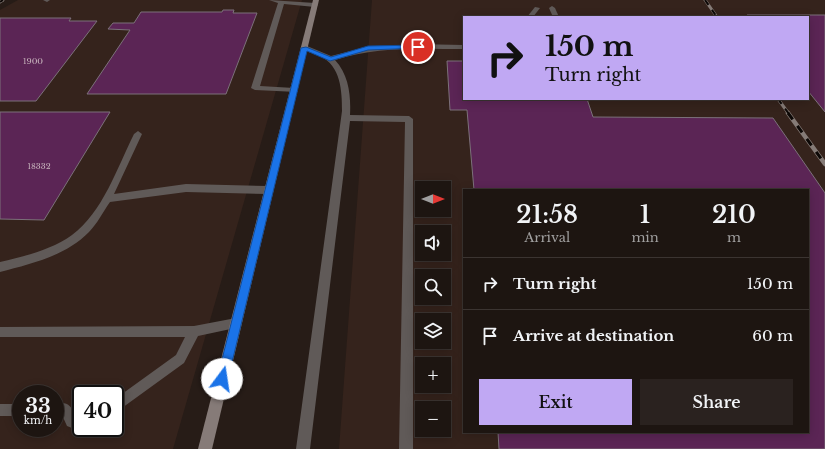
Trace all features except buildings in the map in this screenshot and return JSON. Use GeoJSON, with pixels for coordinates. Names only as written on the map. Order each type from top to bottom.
{"type":"FeatureCollection","features":[{"type":"Feature","properties":{"kind":"street"},"geometry":{"type":"LineString","coordinates":[[205,449],[316,2]]}},
{"type":"Feature","properties":{"kind":"lane"},"geometry":{"type":"LineString","coordinates":[[272,0],[281,2],[316,2]]}},
{"type":"Feature","properties":{"kind":"lane"},"geometry":{"type":"LineString","coordinates":[[281,2],[255,88],[294,90]]}},
{"type":"Feature","properties":{"kind":"lane"},"geometry":{"type":"LineString","coordinates":[[531,16],[536,8]]}},
{"type":"Feature","properties":{"kind":"lane"},"geometry":{"type":"LineString","coordinates":[[552,8],[556,16]]}},
{"type":"Feature","properties":{"kind":"lane"},"geometry":{"type":"LineString","coordinates":[[330,59],[346,53],[368,48],[463,47]]}},
{"type":"Feature","properties":{"kind":"lane"},"geometry":{"type":"LineString","coordinates":[[303,449],[346,118],[345,86],[336,66],[330,59],[304,48]]}},
{"type":"Feature","properties":{"kind":"lane"},"geometry":{"type":"LineString","coordinates":[[346,118],[409,119],[406,449]]}},
{"type":"Feature","properties":{"kind":"lane"},"geometry":{"type":"LineString","coordinates":[[0,267],[34,258],[66,244],[84,232],[107,199],[138,134]]}},
{"type":"Feature","properties":{"kind":"lane"},"geometry":{"type":"LineString","coordinates":[[107,199],[186,188],[269,190]]}},
{"type":"Feature","properties":{"kind":"lane"},"geometry":{"type":"LineString","coordinates":[[0,332],[194,331],[236,323]]}},
{"type":"Feature","properties":{"kind":"lane"},"geometry":{"type":"LineString","coordinates":[[124,400],[180,359],[194,331]]}},
{"type":"Feature","properties":{"kind":"lane"},"geometry":{"type":"LineString","coordinates":[[64,409],[72,420]]}},
{"type":"Feature","properties":{"kind":"lane"},"geometry":{"type":"LineString","coordinates":[[0,410],[12,410]]}},
{"type":"Feature","properties":{"kind":"shaded area"},"geometry":{"type":"Polygon","coordinates":[[[18,0],[302,0],[173,449],[0,449],[0,10],[18,0]]]}},
{"type":"Feature","properties":{"kind":"shaded area"},"geometry":{"type":"Polygon","coordinates":[[[372,0],[825,0],[825,449],[339,449],[372,0]]]}},
{"type":"Feature","properties":{"kind":"railway"},"geometry":{"type":"LineString","coordinates":[[705,0],[716,16]]}},
{"type":"Feature","properties":{"kind":"railway"},"geometry":{"type":"LineString","coordinates":[[779,100],[789,114]]}},
{"type":"Feature","properties":{"kind":"railway"},"geometry":{"type":"LineString","coordinates":[[788,113],[825,164]]}},
{"type":"Feature","properties":{"kind":"route"},"geometry":{"type":"LineString","coordinates":[[222,379],[304,48],[325,55],[330,59],[346,53],[368,48],[387,46],[418,47]]}}]}
